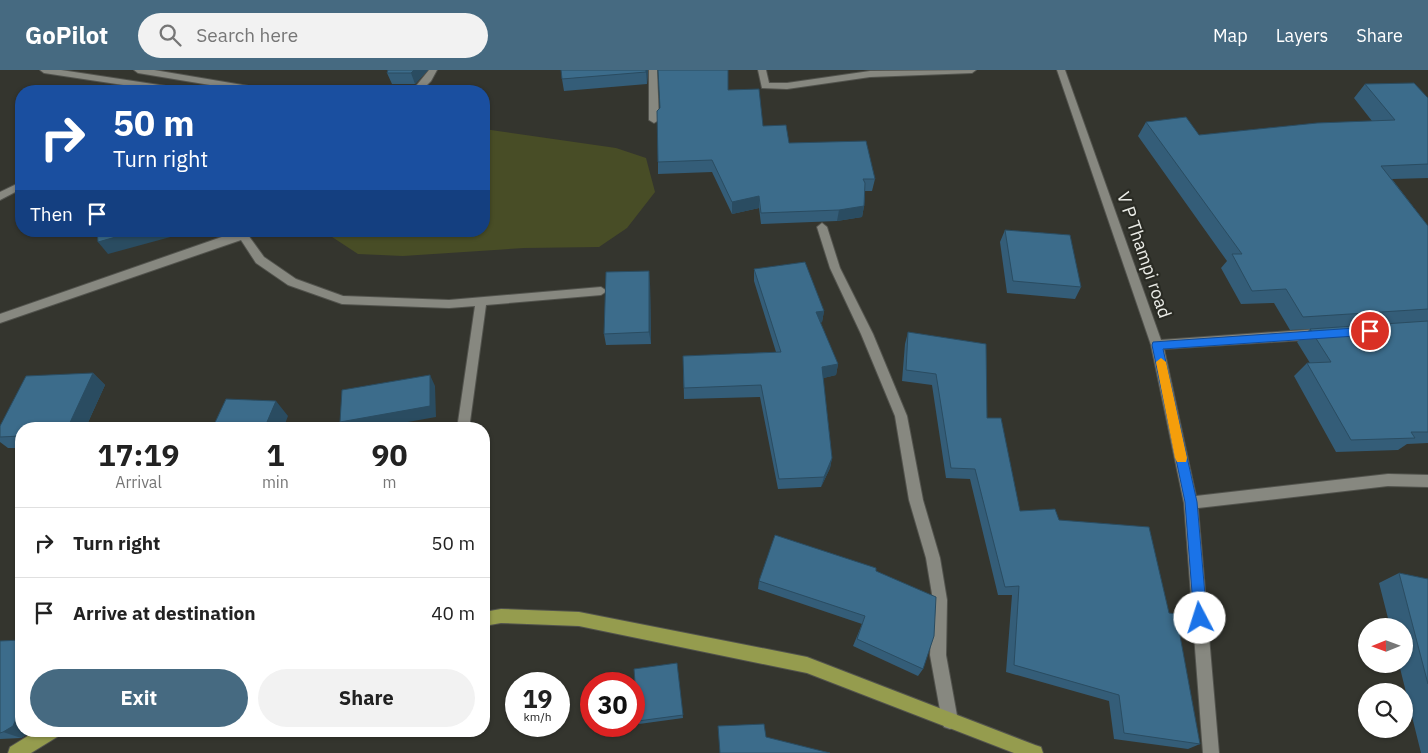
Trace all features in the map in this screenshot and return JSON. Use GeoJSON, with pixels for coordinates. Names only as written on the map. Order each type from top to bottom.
{"type":"FeatureCollection","features":[{"type":"Feature","properties":{"kind":"main road"},"geometry":{"type":"LineString","coordinates":[[490,618],[501,616],[579,619],[807,665],[950,722],[1036,753]]}},
{"type":"Feature","properties":{"kind":"main road"},"geometry":{"type":"LineString","coordinates":[[16,753],[41,737]]}},
{"type":"Feature","properties":{"kind":"street"},"geometry":{"type":"LineString","coordinates":[[44,70],[140,85]]}},
{"type":"Feature","properties":{"kind":"street"},"geometry":{"type":"LineString","coordinates":[[138,70],[226,85]]}},
{"type":"Feature","properties":{"kind":"street"},"geometry":{"type":"LineString","coordinates":[[422,85],[428,79],[432,70]]}},
{"type":"Feature","properties":{"kind":"street"},"geometry":{"type":"LineString","coordinates":[[653,70],[654,120]]}},
{"type":"Feature","properties":{"kind":"street"},"geometry":{"type":"LineString","coordinates":[[762,70],[764,86],[788,86],[870,74],[972,70]]}},
{"type":"Feature","properties":{"kind":"street","name":"V P Thampi road"},"geometry":{"type":"LineString","coordinates":[[1061,70],[1157,345],[1191,502],[1212,753]]}},
{"type":"Feature","properties":{"kind":"street"},"geometry":{"type":"LineString","coordinates":[[0,197],[15,188]]}},
{"type":"Feature","properties":{"kind":"street"},"geometry":{"type":"LineString","coordinates":[[822,227],[834,268],[868,334],[901,416],[916,500],[933,558],[940,600],[938,655],[950,722]]}},
{"type":"Feature","properties":{"kind":"street"},"geometry":{"type":"LineString","coordinates":[[0,319],[232,237]]}},
{"type":"Feature","properties":{"kind":"street"},"geometry":{"type":"LineString","coordinates":[[246,237],[260,260],[292,282],[342,300],[449,304],[601,291]]}},
{"type":"Feature","properties":{"kind":"street"},"geometry":{"type":"LineString","coordinates":[[464,422],[481,301]]}},
{"type":"Feature","properties":{"kind":"street"},"geometry":{"type":"LineString","coordinates":[[1157,345],[1331,334]]}},
{"type":"Feature","properties":{"kind":"street"},"geometry":{"type":"LineString","coordinates":[[1191,502],[1388,480],[1428,481]]}},
{"type":"Feature","properties":{"kind":"green space"},"geometry":{"type":"Polygon","coordinates":[[[490,130],[616,148],[646,158],[655,192],[627,228],[599,247],[524,248],[403,256],[358,254],[332,237],[490,237],[490,130]]]}},
{"type":"Feature","properties":{"kind":"building"},"geometry":{"type":"Polygon","coordinates":[[[388,70],[414,70],[411,73],[387,73],[388,70]]]}},
{"type":"Feature","properties":{"kind":"building"},"geometry":{"type":"Polygon","coordinates":[[[561,70],[646,70],[646,72],[562,79],[561,70]]]}},
{"type":"Feature","properties":{"kind":"building"},"geometry":{"type":"Polygon","coordinates":[[[658,70],[728,70],[728,90],[759,89],[763,126],[786,125],[789,143],[866,141],[875,179],[863,179],[865,183],[864,206],[839,210],[761,213],[759,196],[732,202],[712,160],[658,162],[657,111],[660,108],[658,70]]]}},
{"type":"Feature","properties":{"kind":"building"},"geometry":{"type":"Polygon","coordinates":[[[1414,83],[1428,98],[1428,164],[1381,166],[1428,226],[1428,309],[1303,317],[1286,289],[1252,291],[1232,254],[1242,254],[1146,122],[1186,117],[1199,135],[1317,123],[1395,120],[1365,84],[1414,83]]]}},
{"type":"Feature","properties":{"kind":"building"},"geometry":{"type":"Polygon","coordinates":[[[1005,230],[1070,235],[1081,287],[1013,281],[1005,230]]]}},
{"type":"Feature","properties":{"kind":"building"},"geometry":{"type":"Polygon","coordinates":[[[98,237],[116,237],[98,242],[98,237]]]}},
{"type":"Feature","properties":{"kind":"building"},"geometry":{"type":"Polygon","coordinates":[[[805,262],[824,311],[816,312],[838,364],[822,367],[832,458],[824,477],[779,479],[761,385],[684,388],[683,356],[781,352],[754,269],[805,262]]]}},
{"type":"Feature","properties":{"kind":"building"},"geometry":{"type":"Polygon","coordinates":[[[649,271],[649,332],[604,334],[606,272],[649,271]]]}},
{"type":"Feature","properties":{"kind":"building"},"geometry":{"type":"Polygon","coordinates":[[[1428,321],[1428,432],[1411,432],[1415,438],[1351,440],[1307,363],[1331,362],[1310,329],[1428,321]]]}},
{"type":"Feature","properties":{"kind":"building"},"geometry":{"type":"Polygon","coordinates":[[[908,332],[986,344],[987,418],[1001,418],[1020,511],[1055,509],[1059,520],[1149,527],[1169,613],[1176,614],[1200,744],[1124,733],[1119,695],[1014,665],[1019,586],[1005,587],[975,469],[951,468],[936,374],[906,370],[908,332]]]}},
{"type":"Feature","properties":{"kind":"building"},"geometry":{"type":"Polygon","coordinates":[[[93,373],[70,422],[15,422],[15,436],[0,437],[0,426],[26,376],[93,373]]]}},
{"type":"Feature","properties":{"kind":"building"},"geometry":{"type":"Polygon","coordinates":[[[430,375],[430,406],[340,422],[342,390],[430,375]]]}},
{"type":"Feature","properties":{"kind":"building"},"geometry":{"type":"Polygon","coordinates":[[[226,399],[276,401],[267,422],[215,422],[226,399]]]}},
{"type":"Feature","properties":{"kind":"building"},"geometry":{"type":"Polygon","coordinates":[[[775,535],[876,568],[876,571],[936,597],[934,636],[923,669],[857,639],[865,616],[759,581],[775,535]]]}},
{"type":"Feature","properties":{"kind":"building"},"geometry":{"type":"Polygon","coordinates":[[[1399,573],[1428,579],[1428,684],[1413,627],[1413,618],[1411,618],[1399,573]]]}},
{"type":"Feature","properties":{"kind":"building"},"geometry":{"type":"Polygon","coordinates":[[[15,640],[15,721],[13,726],[0,733],[0,641],[15,640]]]}},
{"type":"Feature","properties":{"kind":"building"},"geometry":{"type":"Polygon","coordinates":[[[677,663],[683,715],[645,720],[645,672],[634,672],[634,669],[677,663]]]}},
{"type":"Feature","properties":{"kind":"building"},"geometry":{"type":"Polygon","coordinates":[[[764,724],[766,737],[830,753],[720,753],[718,726],[764,724]]]}},
{"type":"Feature","properties":{"kind":"slow traffic"},"geometry":{"type":"LineString","coordinates":[[1161,362],[1181,458]]}},
{"type":"Feature","properties":{"kind":"route"},"geometry":{"type":"LineString","coordinates":[[1200,618],[1191,502],[1157,345],[1370,331]]}}]}
